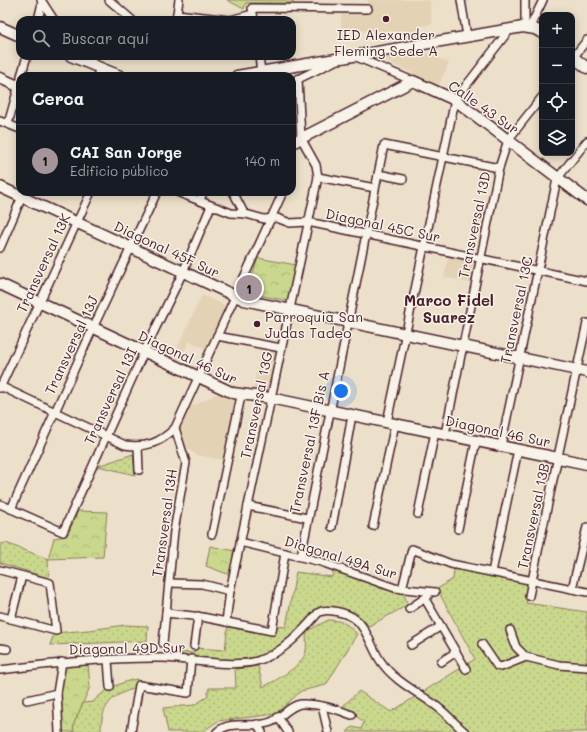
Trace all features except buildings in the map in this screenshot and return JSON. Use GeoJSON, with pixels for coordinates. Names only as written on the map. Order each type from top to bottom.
{"type":"FeatureCollection","features":[{"type":"Feature","properties":{"kind":"street"},"geometry":{"type":"LineString","coordinates":[[109,0],[125,16]]}},
{"type":"Feature","properties":{"kind":"street"},"geometry":{"type":"LineString","coordinates":[[176,16],[178,0]]}},
{"type":"Feature","properties":{"kind":"street"},"geometry":{"type":"LineString","coordinates":[[461,0],[467,36]]}},
{"type":"Feature","properties":{"kind":"street"},"geometry":{"type":"LineString","coordinates":[[525,0],[527,27]]}},
{"type":"Feature","properties":{"kind":"street"},"geometry":{"type":"LineString","coordinates":[[527,27],[543,0]]}},
{"type":"Feature","properties":{"kind":"street"},"geometry":{"type":"LineString","coordinates":[[39,16],[42,2]]}},
{"type":"Feature","properties":{"kind":"street"},"geometry":{"type":"LineString","coordinates":[[42,2],[51,16]]}},
{"type":"Feature","properties":{"kind":"street"},"geometry":{"type":"LineString","coordinates":[[253,14],[368,9]]}},
{"type":"Feature","properties":{"kind":"street"},"geometry":{"type":"LineString","coordinates":[[0,27],[16,34]]}},
{"type":"Feature","properties":{"kind":"street"},"geometry":{"type":"LineString","coordinates":[[260,60],[261,72],[510,29],[527,27],[539,32]]}},
{"type":"Feature","properties":{"kind":"street"},"geometry":{"type":"LineString","coordinates":[[373,526],[405,334],[455,100],[510,29]]}},
{"type":"Feature","properties":{"kind":"street"},"geometry":{"type":"LineString","coordinates":[[575,54],[587,40]]}},
{"type":"Feature","properties":{"kind":"street","name":"Calle 43 Sur"},"geometry":{"type":"LineString","coordinates":[[354,56],[455,100],[557,179],[587,200]]}},
{"type":"Feature","properties":{"kind":"street"},"geometry":{"type":"LineString","coordinates":[[296,80],[341,58]]}},
{"type":"Feature","properties":{"kind":"street"},"geometry":{"type":"LineString","coordinates":[[575,59],[587,68]]}},
{"type":"Feature","properties":{"kind":"street"},"geometry":{"type":"LineString","coordinates":[[23,72],[26,60]]}},
{"type":"Feature","properties":{"kind":"street"},"geometry":{"type":"LineString","coordinates":[[87,60],[98,72]]}},
{"type":"Feature","properties":{"kind":"street"},"geometry":{"type":"LineString","coordinates":[[0,78],[16,84]]}},
{"type":"Feature","properties":{"kind":"street"},"geometry":{"type":"LineString","coordinates":[[296,141],[413,81]]}},
{"type":"Feature","properties":{"kind":"street","name":"Transversal 13G"},"geometry":{"type":"LineString","coordinates":[[226,622],[230,591],[240,542],[318,177],[316,165],[302,138],[296,89]]}},
{"type":"Feature","properties":{"kind":"street"},"geometry":{"type":"LineString","coordinates":[[8,124],[16,96]]}},
{"type":"Feature","properties":{"kind":"street"},"geometry":{"type":"LineString","coordinates":[[508,140],[539,101]]}},
{"type":"Feature","properties":{"kind":"street"},"geometry":{"type":"LineString","coordinates":[[0,121],[16,127]]}},
{"type":"Feature","properties":{"kind":"street","name":"Transversal 13D"},"geometry":{"type":"LineString","coordinates":[[418,514],[463,346],[500,168],[508,140]]}},
{"type":"Feature","properties":{"kind":"street"},"geometry":{"type":"LineString","coordinates":[[557,179],[587,141]]}},
{"type":"Feature","properties":{"kind":"street","name":"Transversal 13F Bis A"},"geometry":{"type":"LineString","coordinates":[[301,556],[307,518],[384,145],[442,156]]}},
{"type":"Feature","properties":{"kind":"street"},"geometry":{"type":"LineString","coordinates":[[442,156],[500,168]]}},
{"type":"Feature","properties":{"kind":"street"},"geometry":{"type":"LineString","coordinates":[[378,174],[403,179]]}},
{"type":"Feature","properties":{"kind":"street"},"geometry":{"type":"LineString","coordinates":[[318,177],[375,188]]}},
{"type":"Feature","properties":{"kind":"street","name":"Transversal 13C"},"geometry":{"type":"LineString","coordinates":[[501,446],[557,179]]}},
{"type":"Feature","properties":{"kind":"street","name":"Diagonal 45F Sur"},"geometry":{"type":"LineString","coordinates":[[0,188],[16,193]]}},
{"type":"Feature","properties":{"kind":"street"},"geometry":{"type":"LineString","coordinates":[[0,248],[23,196]]}},
{"type":"Feature","properties":{"kind":"street","name":"Diagonal 45F Sur"},"geometry":{"type":"LineString","coordinates":[[25,196],[76,222],[235,297],[250,302],[582,370]]}},
{"type":"Feature","properties":{"kind":"street","name":"Transversal 13K"},"geometry":{"type":"LineString","coordinates":[[0,387],[89,196]]}},
{"type":"Feature","properties":{"kind":"street","name":"Transversal 13J"},"geometry":{"type":"LineString","coordinates":[[11,509],[93,328],[155,196]]}},
{"type":"Feature","properties":{"kind":"street","name":"Diagonal 45C Sur"},"geometry":{"type":"LineString","coordinates":[[187,196],[231,213],[244,213],[261,219],[277,218],[292,223],[308,222],[587,281]]}},
{"type":"Feature","properties":{"kind":"street"},"geometry":{"type":"LineString","coordinates":[[200,201],[202,196]]}},
{"type":"Feature","properties":{"kind":"street"},"geometry":{"type":"LineString","coordinates":[[235,196],[244,213]]}},
{"type":"Feature","properties":{"kind":"street"},"geometry":{"type":"LineString","coordinates":[[0,387],[125,445],[138,446],[152,444],[160,440],[175,428],[281,196]]}},
{"type":"Feature","properties":{"kind":"street","name":"Transversal 13I"},"geometry":{"type":"LineString","coordinates":[[11,509],[63,532],[144,352],[184,272],[211,206]]}},
{"type":"Feature","properties":{"kind":"street","name":"Diagonal 46 Sur"},"geometry":{"type":"LineString","coordinates":[[0,284],[198,378],[241,396],[270,398],[587,464]]}},
{"type":"Feature","properties":{"kind":"street","name":"Transversal 13B"},"geometry":{"type":"LineString","coordinates":[[529,596],[534,565],[558,458],[582,370],[587,323]]}},
{"type":"Feature","properties":{"kind":"street"},"geometry":{"type":"LineString","coordinates":[[217,336],[281,348]]}},
{"type":"Feature","properties":{"kind":"street"},"geometry":{"type":"LineString","coordinates":[[212,534],[241,396]]}},
{"type":"Feature","properties":{"kind":"street"},"geometry":{"type":"LineString","coordinates":[[332,527],[352,415]]}},
{"type":"Feature","properties":{"kind":"street","name":"Transversal 13H"},"geometry":{"type":"LineString","coordinates":[[163,643],[174,531],[186,463],[175,428]]}},
{"type":"Feature","properties":{"kind":"street"},"geometry":{"type":"LineString","coordinates":[[458,529],[476,441]]}},
{"type":"Feature","properties":{"kind":"street"},"geometry":{"type":"LineString","coordinates":[[138,446],[139,470]]}},
{"type":"Feature","properties":{"kind":"street"},"geometry":{"type":"LineString","coordinates":[[492,572],[518,450]]}},
{"type":"Feature","properties":{"kind":"street"},"geometry":{"type":"LineString","coordinates":[[0,504],[11,509]]}},
{"type":"Feature","properties":{"kind":"street"},"geometry":{"type":"LineString","coordinates":[[248,506],[307,518]]}},
{"type":"Feature","properties":{"kind":"street"},"geometry":{"type":"LineString","coordinates":[[572,588],[587,527]]}},
{"type":"Feature","properties":{"kind":"street","name":"Diagonal 49A Sur"},"geometry":{"type":"LineString","coordinates":[[240,542],[301,556],[386,585],[402,589],[435,592],[425,598]]}},
{"type":"Feature","properties":{"kind":"street"},"geometry":{"type":"LineString","coordinates":[[402,589],[412,549],[451,564],[587,592]]}},
{"type":"Feature","properties":{"kind":"street"},"geometry":{"type":"LineString","coordinates":[[166,613],[198,616],[272,631],[285,553]]}},
{"type":"Feature","properties":{"kind":"street"},"geometry":{"type":"LineString","coordinates":[[0,570],[50,583],[56,631],[0,616]]}},
{"type":"Feature","properties":{"kind":"street"},"geometry":{"type":"LineString","coordinates":[[11,619],[22,576]]}},
{"type":"Feature","properties":{"kind":"street"},"geometry":{"type":"LineString","coordinates":[[168,583],[202,584],[230,591]]}},
{"type":"Feature","properties":{"kind":"street"},"geometry":{"type":"LineString","coordinates":[[409,609],[425,598],[466,669]]}},
{"type":"Feature","properties":{"kind":"street","name":"Diagonal 49D Sur"},"geometry":{"type":"LineString","coordinates":[[0,670],[62,662],[162,658],[232,663],[255,662],[276,653],[291,641],[321,610],[349,615],[358,621],[382,663],[406,685],[440,709],[465,732]]}},
{"type":"Feature","properties":{"kind":"street"},"geometry":{"type":"LineString","coordinates":[[194,646],[198,616]]}},
{"type":"Feature","properties":{"kind":"street"},"geometry":{"type":"LineString","coordinates":[[411,645],[441,626]]}},
{"type":"Feature","properties":{"kind":"street"},"geometry":{"type":"LineString","coordinates":[[510,630],[516,647],[526,658]]}},
{"type":"Feature","properties":{"kind":"street"},"geometry":{"type":"LineString","coordinates":[[482,644],[497,666],[501,667],[526,658],[559,665],[587,667]]}},
{"type":"Feature","properties":{"kind":"street"},"geometry":{"type":"LineString","coordinates":[[441,662],[456,652]]}},
{"type":"Feature","properties":{"kind":"street"},"geometry":{"type":"LineString","coordinates":[[131,732],[139,685],[188,693],[191,659]]}},
{"type":"Feature","properties":{"kind":"street"},"geometry":{"type":"LineString","coordinates":[[108,660],[110,687]]}},
{"type":"Feature","properties":{"kind":"street"},"geometry":{"type":"LineString","coordinates":[[59,732],[56,693],[62,662]]}},
{"type":"Feature","properties":{"kind":"street"},"geometry":{"type":"LineString","coordinates":[[27,700],[56,693]]}},
{"type":"Feature","properties":{"kind":"street"},"geometry":{"type":"LineString","coordinates":[[218,731],[224,727],[232,725],[252,727],[271,722],[298,704],[322,706],[352,715]]}},
{"type":"Feature","properties":{"kind":"street"},"geometry":{"type":"LineString","coordinates":[[322,706],[328,732]]}},
{"type":"Feature","properties":{"kind":"street"},"geometry":{"type":"LineString","coordinates":[[278,717],[288,732]]}},
{"type":"Feature","properties":{"kind":"street"},"geometry":{"type":"LineString","coordinates":[[252,727],[262,732]]}},
{"type":"Feature","properties":{"kind":"shaded area","name":"IED Alexander Fleming Sede A"},"geometry":{"type":"Polygon","coordinates":[[[368,0],[430,0],[432,24],[421,26],[424,41],[404,43],[404,32],[341,30],[341,14],[368,13],[368,0]]]}},
{"type":"Feature","properties":{"kind":"shaded area"},"geometry":{"type":"Polygon","coordinates":[[[420,50],[449,63],[439,85],[379,58],[420,50]]]}},
{"type":"Feature","properties":{"kind":"shaded area"},"geometry":{"type":"Polygon","coordinates":[[[449,253],[475,259],[469,283],[444,277],[449,253]]]}},
{"type":"Feature","properties":{"kind":"shaded area"},"geometry":{"type":"Polygon","coordinates":[[[202,295],[226,306],[206,349],[189,341],[178,363],[172,360],[202,295]]]}},
{"type":"Feature","properties":{"kind":"shaded area"},"geometry":{"type":"Polygon","coordinates":[[[261,348],[276,351],[268,391],[253,390],[261,348]]]}},
{"type":"Feature","properties":{"kind":"shaded area"},"geometry":{"type":"Polygon","coordinates":[[[219,393],[235,403],[224,460],[196,455],[186,447],[180,426],[188,408],[219,393]]]}},
{"type":"Feature","properties":{"kind":"green space"},"geometry":{"type":"Polygon","coordinates":[[[227,0],[293,0],[293,3],[246,3],[244,9],[227,0]]]}},
{"type":"Feature","properties":{"kind":"green space"},"geometry":{"type":"Polygon","coordinates":[[[258,258],[296,265],[289,301],[252,294],[254,286],[249,285],[258,258]]]}},
{"type":"Feature","properties":{"kind":"green space"},"geometry":{"type":"Polygon","coordinates":[[[133,454],[135,475],[98,466],[133,454]]]}},
{"type":"Feature","properties":{"kind":"green space"},"geometry":{"type":"Polygon","coordinates":[[[78,511],[107,512],[103,557],[48,559],[54,538],[67,536],[78,511]]]}},
{"type":"Feature","properties":{"kind":"green space"},"geometry":{"type":"Polygon","coordinates":[[[6,543],[48,559],[49,578],[0,563],[0,544],[6,543]]]}},
{"type":"Feature","properties":{"kind":"green space"},"geometry":{"type":"Polygon","coordinates":[[[210,546],[235,551],[230,575],[206,566],[210,546]]]}},
{"type":"Feature","properties":{"kind":"green space"},"geometry":{"type":"Polygon","coordinates":[[[454,568],[530,584],[526,603],[587,612],[587,732],[347,732],[352,727],[361,729],[364,722],[343,706],[359,691],[391,712],[475,659],[437,589],[453,579],[454,568]]]}},
{"type":"Feature","properties":{"kind":"green space"},"geometry":{"type":"Polygon","coordinates":[[[333,569],[363,579],[379,588],[403,592],[408,605],[369,626],[355,612],[321,606],[314,610],[311,616],[291,636],[268,653],[252,660],[230,661],[177,655],[177,652],[194,653],[194,648],[225,650],[228,623],[274,635],[276,626],[286,627],[296,572],[332,577],[333,569]]]}},
{"type":"Feature","properties":{"kind":"green space"},"geometry":{"type":"Polygon","coordinates":[[[328,620],[344,623],[357,634],[326,685],[301,691],[276,714],[218,721],[202,732],[168,732],[163,708],[194,705],[207,697],[209,688],[236,688],[235,669],[258,666],[263,687],[281,677],[300,662],[306,651],[306,632],[328,620]]]}},
{"type":"Feature","properties":{"kind":"green space"},"geometry":{"type":"Polygon","coordinates":[[[125,625],[148,626],[147,641],[50,645],[54,633],[125,625]]]}},
{"type":"Feature","properties":{"kind":"green space"},"geometry":{"type":"Polygon","coordinates":[[[65,663],[88,663],[90,687],[74,723],[73,732],[63,732],[60,693],[65,663]]]}},
{"type":"Feature","properties":{"kind":"green space"},"geometry":{"type":"Polygon","coordinates":[[[137,679],[136,688],[120,694],[105,708],[101,723],[101,732],[73,732],[74,723],[83,703],[93,702],[113,687],[137,679]]]}},
{"type":"Feature","properties":{"kind":"place","name":"IED Alexander Fleming Sede A"},"geometry":{"type":"Point","coordinates":[386,19]}},
{"type":"Feature","properties":{"kind":"place","name":"CAI San Jorge"},"geometry":{"type":"Point","coordinates":[249,288]}},
{"type":"Feature","properties":{"kind":"place","name":"Parroquia San Judas Tadeo"},"geometry":{"type":"Point","coordinates":[257,324]}},
{"type":"Feature","properties":{"kind":"district","name":"Marco Fidel Suarez"},"geometry":{"type":"Point","coordinates":[449,308]}}]}
